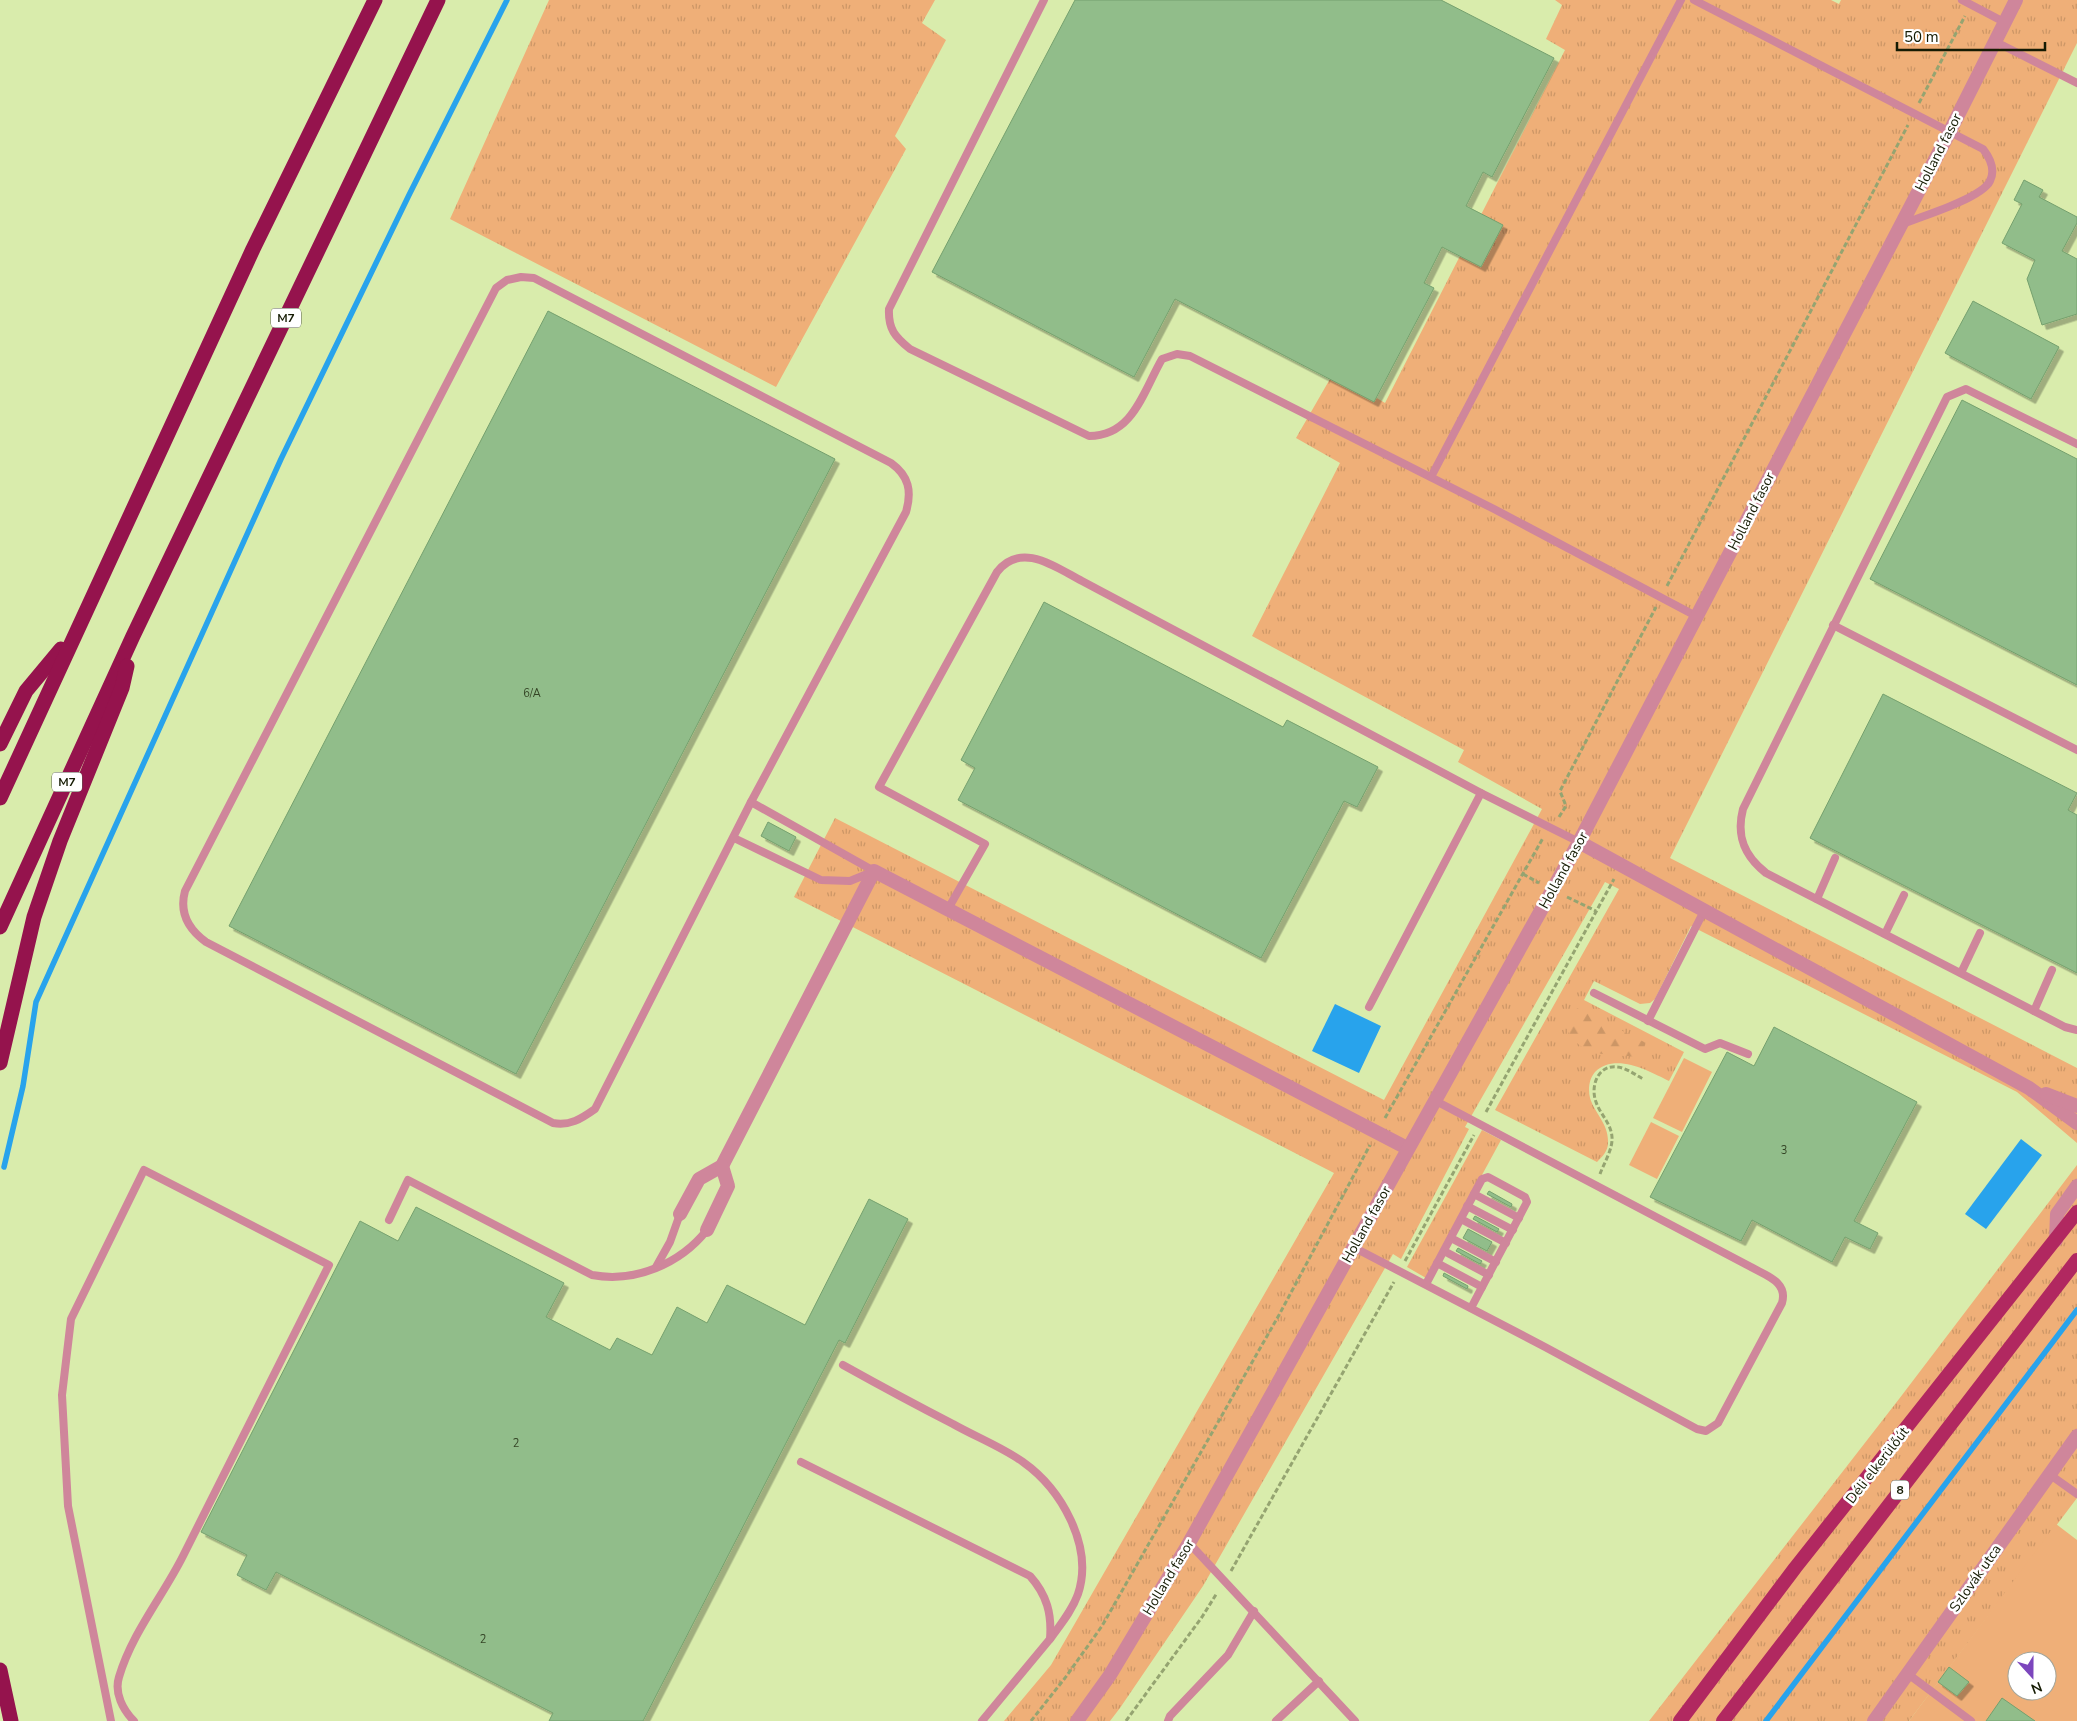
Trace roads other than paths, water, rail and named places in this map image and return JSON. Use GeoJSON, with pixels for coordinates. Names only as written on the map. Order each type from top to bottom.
{"type":"FeatureCollection","features":[{"type":"Feature","properties":{"kind":"highway"},"geometry":{"type":"LineString","coordinates":[[0,798],[253,249],[375,0]]}},
{"type":"Feature","properties":{"kind":"highway","name":"M7"},"geometry":{"type":"LineString","coordinates":[[0,927],[133,636],[438,0]]}},
{"type":"Feature","properties":{"kind":"highway"},"geometry":{"type":"LineString","coordinates":[[0,744],[26,691],[74,634]]}},
{"type":"Feature","properties":{"kind":"highway"},"geometry":{"type":"LineString","coordinates":[[0,1063],[34,917],[60,841],[122,688],[133,636]]}},
{"type":"Feature","properties":{"kind":"highway"},"geometry":{"type":"LineString","coordinates":[[0,1670],[11,1721]]}},
{"type":"Feature","properties":{"kind":"main road","name":"Déli elkerülőút"},"geometry":{"type":"LineString","coordinates":[[1680,1721],[1795,1568],[2077,1212]]}},
{"type":"Feature","properties":{"kind":"main road","name":"8"},"geometry":{"type":"LineString","coordinates":[[1723,1721],[2077,1260]]}},
{"type":"Feature","properties":{"kind":"street","name":"Holland fasor"},"geometry":{"type":"LineString","coordinates":[[1077,1721],[1110,1675],[1189,1543],[1407,1148],[1579,842],[1950,131],[2016,0]]}},
{"type":"Feature","properties":{"kind":"street"},"geometry":{"type":"LineString","coordinates":[[1579,842],[1705,909],[2029,1088],[2077,1123]]}},
{"type":"Feature","properties":{"kind":"street"},"geometry":{"type":"LineString","coordinates":[[680,1214],[700,1179],[722,1166],[874,871],[1407,1148]]}},
{"type":"Feature","properties":{"kind":"street"},"geometry":{"type":"LineString","coordinates":[[2029,1088],[2077,1106]]}},
{"type":"Feature","properties":{"kind":"street"},"geometry":{"type":"LineString","coordinates":[[707,1230],[728,1186],[722,1166]]}},
{"type":"Feature","properties":{"kind":"street"},"geometry":{"type":"LineString","coordinates":[[2056,1240],[2057,1214],[2077,1186]]}},
{"type":"Feature","properties":{"kind":"street","name":"Szlovák utca"},"geometry":{"type":"LineString","coordinates":[[1874,1721],[2077,1436]]}},
{"type":"Feature","properties":{"kind":"lane"},"geometry":{"type":"LineString","coordinates":[[1044,0],[889,309],[888,323],[895,337],[910,349],[1089,436],[1103,436],[1116,431],[1127,421],[1162,360],[1177,354],[1190,356],[1431,477],[1696,616]]}},
{"type":"Feature","properties":{"kind":"lane"},"geometry":{"type":"LineString","coordinates":[[1431,477],[1681,0]]}},
{"type":"Feature","properties":{"kind":"lane"},"geometry":{"type":"LineString","coordinates":[[1694,0],[1983,149],[1992,164],[1990,181],[1985,188],[1954,204],[1901,225]]}},
{"type":"Feature","properties":{"kind":"lane"},"geometry":{"type":"LineString","coordinates":[[1962,0],[2004,22]]}},
{"type":"Feature","properties":{"kind":"lane"},"geometry":{"type":"LineString","coordinates":[[1994,41],[2077,83]]}},
{"type":"Feature","properties":{"kind":"lane"},"geometry":{"type":"LineString","coordinates":[[522,277],[534,278],[891,463],[906,478],[910,488],[906,512],[751,802],[595,1109],[584,1117],[564,1125],[553,1123],[206,942],[187,924],[182,901],[185,891],[496,288],[507,280],[522,277]]}},
{"type":"Feature","properties":{"kind":"lane"},"geometry":{"type":"LineString","coordinates":[[2077,444],[1966,389],[1947,397],[1833,625],[1743,809],[1740,820],[1742,842],[1754,863],[1766,873],[2065,1027],[2077,1030]]}},
{"type":"Feature","properties":{"kind":"lane"},"geometry":{"type":"LineString","coordinates":[[948,909],[985,844],[880,787],[997,572],[1009,560],[1019,557],[1038,559],[1082,581],[1481,793],[1579,842]]}},
{"type":"Feature","properties":{"kind":"lane"},"geometry":{"type":"LineString","coordinates":[[1833,625],[2077,750]]}},
{"type":"Feature","properties":{"kind":"lane"},"geometry":{"type":"LineString","coordinates":[[1369,1007],[1481,793]]}},
{"type":"Feature","properties":{"kind":"lane"},"geometry":{"type":"LineString","coordinates":[[751,802],[874,871]]}},
{"type":"Feature","properties":{"kind":"lane"},"geometry":{"type":"LineString","coordinates":[[734,838],[821,880],[850,881],[874,871]]}},
{"type":"Feature","properties":{"kind":"lane"},"geometry":{"type":"LineString","coordinates":[[1817,899],[1835,858]]}},
{"type":"Feature","properties":{"kind":"lane"},"geometry":{"type":"LineString","coordinates":[[1885,934],[1904,895]]}},
{"type":"Feature","properties":{"kind":"lane"},"geometry":{"type":"LineString","coordinates":[[1648,1021],[1705,909]]}},
{"type":"Feature","properties":{"kind":"lane"},"geometry":{"type":"LineString","coordinates":[[1961,973],[1980,933]]}},
{"type":"Feature","properties":{"kind":"lane"},"geometry":{"type":"LineString","coordinates":[[2034,1011],[2052,970]]}},
{"type":"Feature","properties":{"kind":"lane"},"geometry":{"type":"LineString","coordinates":[[1594,992],[1705,1049],[1720,1043],[1748,1054]]}},
{"type":"Feature","properties":{"kind":"lane"},"geometry":{"type":"LineString","coordinates":[[1353,1247],[1400,1270],[1698,1429],[1706,1431],[1718,1422],[1782,1303],[1783,1288],[1775,1280],[1434,1100]]}},
{"type":"Feature","properties":{"kind":"lane"},"geometry":{"type":"LineString","coordinates":[[110,1721],[68,1506],[63,1386],[71,1319],[144,1170],[329,1265],[182,1558],[138,1634],[118,1678],[120,1701],[125,1712],[134,1721]]}},
{"type":"Feature","properties":{"kind":"lane"},"geometry":{"type":"LineString","coordinates":[[1426,1284],[1482,1179],[1488,1176],[1527,1198],[1513,1230],[1471,1308]]}},
{"type":"Feature","properties":{"kind":"lane"},"geometry":{"type":"LineString","coordinates":[[389,1220],[408,1180],[592,1275],[610,1278],[623,1278],[655,1269],[683,1253],[697,1242],[707,1230]]}},
{"type":"Feature","properties":{"kind":"lane"},"geometry":{"type":"LineString","coordinates":[[1474,1194],[1519,1218]]}},
{"type":"Feature","properties":{"kind":"lane"},"geometry":{"type":"LineString","coordinates":[[1467,1206],[1513,1230]]}},
{"type":"Feature","properties":{"kind":"lane"},"geometry":{"type":"LineString","coordinates":[[655,1269],[670,1242],[680,1214]]}},
{"type":"Feature","properties":{"kind":"lane"},"geometry":{"type":"LineString","coordinates":[[1461,1219],[1506,1243]]}},
{"type":"Feature","properties":{"kind":"lane"},"geometry":{"type":"LineString","coordinates":[[1451,1238],[1496,1262]]}},
{"type":"Feature","properties":{"kind":"lane"},"geometry":{"type":"LineString","coordinates":[[1444,1251],[1489,1275]]}},
{"type":"Feature","properties":{"kind":"lane"},"geometry":{"type":"LineString","coordinates":[[1437,1263],[1482,1287]]}},
{"type":"Feature","properties":{"kind":"lane"},"geometry":{"type":"LineString","coordinates":[[842,1365],[1022,1462],[1054,1490],[1072,1525],[1080,1552],[1081,1568],[1078,1593],[1073,1605],[1050,1639],[982,1721]]}},
{"type":"Feature","properties":{"kind":"lane"},"geometry":{"type":"LineString","coordinates":[[801,1462],[1030,1576],[1046,1597],[1051,1627],[1050,1639]]}},
{"type":"Feature","properties":{"kind":"lane"},"geometry":{"type":"LineString","coordinates":[[2049,1474],[2077,1494]]}},
{"type":"Feature","properties":{"kind":"lane"},"geometry":{"type":"LineString","coordinates":[[1189,1543],[1355,1721]]}},
{"type":"Feature","properties":{"kind":"lane"},"geometry":{"type":"LineString","coordinates":[[1168,1721],[1170,1716],[1228,1655],[1254,1611]]}},
{"type":"Feature","properties":{"kind":"lane"},"geometry":{"type":"LineString","coordinates":[[1908,1674],[1971,1721]]}},
{"type":"Feature","properties":{"kind":"lane"},"geometry":{"type":"LineString","coordinates":[[1276,1721],[1319,1681]]}},
{"type":"Feature","properties":{"kind":"water"},"geometry":{"type":"Polygon","coordinates":[[[1335,1004],[1381,1026],[1359,1073],[1312,1051],[1335,1004]]]}},
{"type":"Feature","properties":{"kind":"water"},"geometry":{"type":"Polygon","coordinates":[[[2021,1139],[2042,1155],[1986,1229],[1965,1214],[2021,1139]]]}},
{"type":"Feature","properties":{"kind":"waterway"},"geometry":{"type":"LineString","coordinates":[[4,1167],[23,1086],[36,1002],[281,459],[409,195],[507,0]]}},
{"type":"Feature","properties":{"kind":"waterway"},"geometry":{"type":"LineString","coordinates":[[1766,1721],[2077,1310]]}}]}
